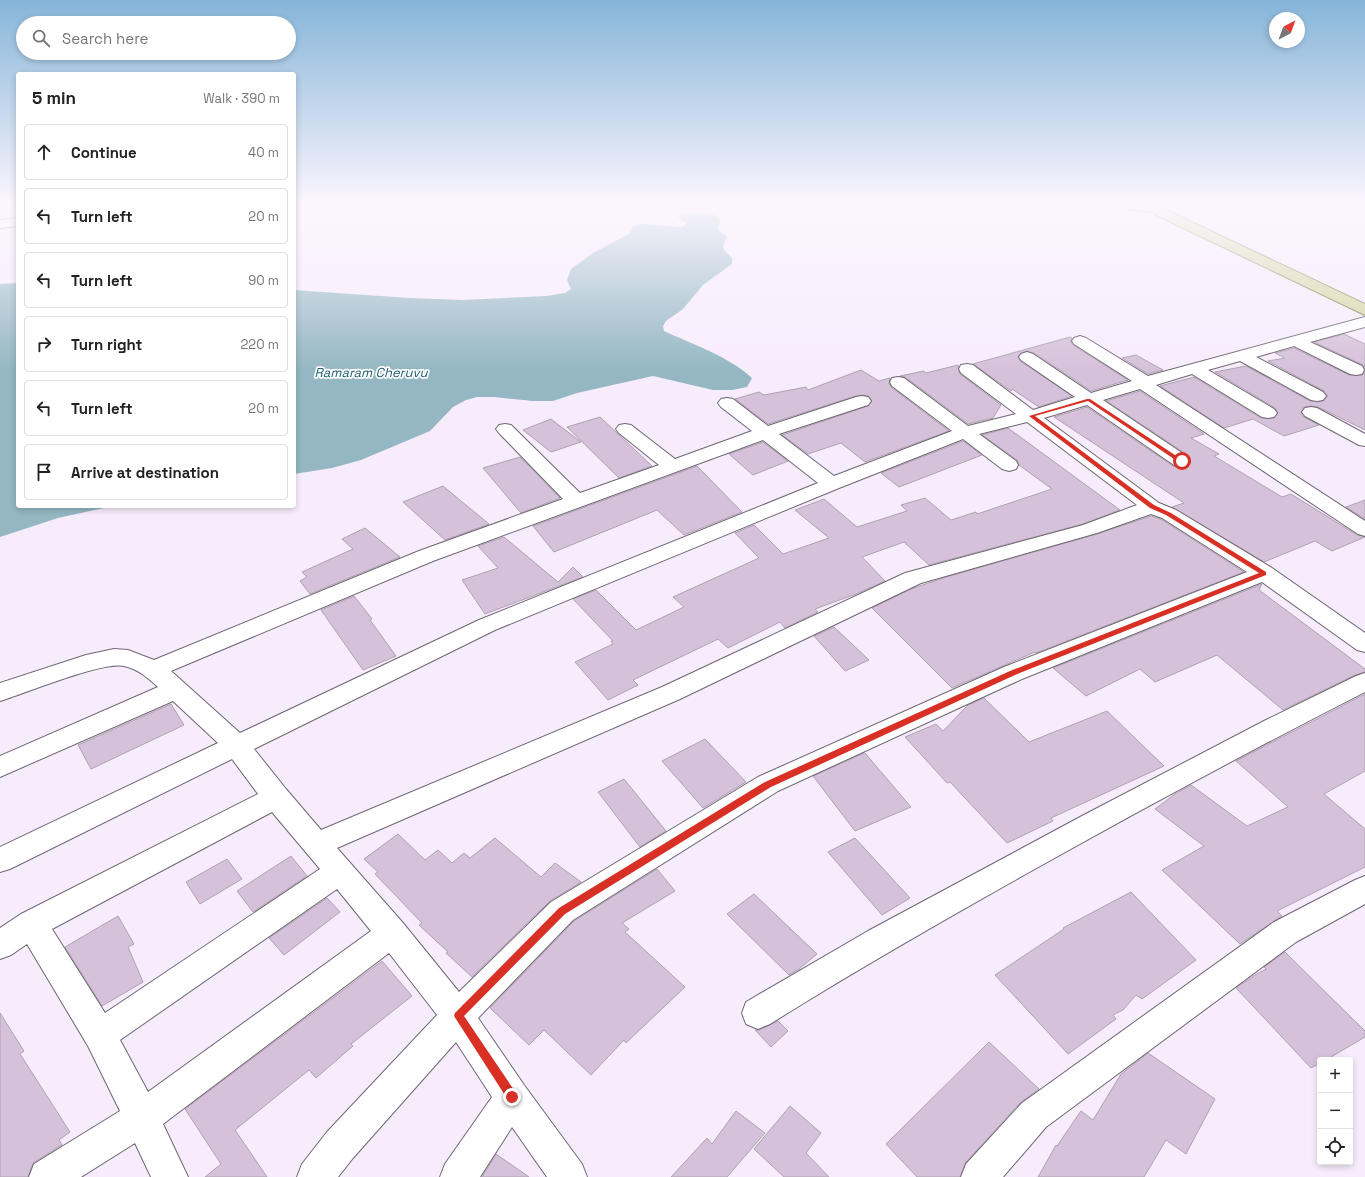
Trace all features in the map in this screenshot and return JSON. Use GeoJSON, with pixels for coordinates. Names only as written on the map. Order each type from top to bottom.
{"type":"FeatureCollection","features":[{"type":"Feature","properties":{"kind":"main road"},"geometry":{"type":"LineString","coordinates":[[1260,260],[1365,310]]}},
{"type":"Feature","properties":{"kind":"street"},"geometry":{"type":"LineString","coordinates":[[0,860],[487,625],[832,484],[966,432],[1031,416],[1089,400],[1144,382],[1297,342],[1365,322]]}},
{"type":"Feature","properties":{"kind":"street"},"geometry":{"type":"LineString","coordinates":[[1080,341],[1144,382],[1228,441],[1365,530]]}},
{"type":"Feature","properties":{"kind":"street"},"geometry":{"type":"LineString","coordinates":[[1297,342],[1356,370]]}},
{"type":"Feature","properties":{"kind":"street"},"geometry":{"type":"LineString","coordinates":[[1243,356],[1314,404],[1365,441]]}},
{"type":"Feature","properties":{"kind":"street"},"geometry":{"type":"LineString","coordinates":[[1027,357],[1182,461]]}},
{"type":"Feature","properties":{"kind":"street"},"geometry":{"type":"LineString","coordinates":[[967,369],[1152,506],[1168,514],[1264,573],[1365,644]]}},
{"type":"Feature","properties":{"kind":"street"},"geometry":{"type":"LineString","coordinates":[[1196,369],[1268,413]]}},
{"type":"Feature","properties":{"kind":"street"},"geometry":{"type":"LineString","coordinates":[[898,382],[1009,464]]}},
{"type":"Feature","properties":{"kind":"street"},"geometry":{"type":"LineString","coordinates":[[154,669],[426,556],[672,466],[862,401]]}},
{"type":"Feature","properties":{"kind":"street"},"geometry":{"type":"LineString","coordinates":[[727,402],[832,484]]}},
{"type":"Feature","properties":{"kind":"street"},"geometry":{"type":"LineString","coordinates":[[505,429],[577,502]]}},
{"type":"Feature","properties":{"kind":"street"},"geometry":{"type":"LineString","coordinates":[[625,429],[672,466]]}},
{"type":"Feature","properties":{"kind":"street"},"geometry":{"type":"LineString","coordinates":[[316,844],[670,693],[913,578],[1090,529],[1152,506]]}},
{"type":"Feature","properties":{"kind":"street"},"geometry":{"type":"LineString","coordinates":[[315,1177],[340,1145],[458,1016],[562,911],[768,784],[1013,673],[1264,573]]}},
{"type":"Feature","properties":{"kind":"street"},"geometry":{"type":"LineString","coordinates":[[0,692],[94,661],[114,657],[128,658],[154,669],[236,745],[276,797],[392,934],[458,1016],[512,1097],[569,1177]]}},
{"type":"Feature","properties":{"kind":"street"},"geometry":{"type":"LineString","coordinates":[[758,1013],[824,971],[1129,803],[1270,728],[1365,682]]}},
{"type":"Feature","properties":{"kind":"street"},"geometry":{"type":"LineString","coordinates":[[0,767],[176,689]]}},
{"type":"Feature","properties":{"kind":"street"},"geometry":{"type":"LineString","coordinates":[[0,945],[32,924],[276,797]]}},
{"type":"Feature","properties":{"kind":"street"},"geometry":{"type":"LineString","coordinates":[[100,1035],[338,872]]}},
{"type":"Feature","properties":{"kind":"street"},"geometry":{"type":"LineString","coordinates":[[979,1177],[1034,1115],[1285,932],[1365,889]]}},
{"type":"Feature","properties":{"kind":"street"},"geometry":{"type":"LineString","coordinates":[[32,924],[100,1035],[170,1177]]}},
{"type":"Feature","properties":{"kind":"street"},"geometry":{"type":"LineString","coordinates":[[47,1177],[142,1118],[392,934]]}},
{"type":"Feature","properties":{"kind":"street"},"geometry":{"type":"LineString","coordinates":[[458,1177],[512,1097]]}},
{"type":"Feature","properties":{"kind":"water","name":"Ramaram Cheruvu"},"geometry":{"type":"Polygon","coordinates":[[[583,260],[732,260],[732,264],[703,285],[683,309],[666,321],[663,326],[664,331],[722,357],[743,370],[752,378],[747,387],[732,390],[713,390],[653,376],[577,393],[553,401],[477,397],[466,400],[453,407],[430,431],[361,460],[332,468],[296,474],[296,290],[463,300],[546,296],[565,293],[571,289],[567,280],[571,269],[583,260]]]}},
{"type":"Feature","properties":{"kind":"water"},"geometry":{"type":"Polygon","coordinates":[[[16,283],[16,508],[104,508],[58,518],[0,537],[0,284],[16,283]]]}},
{"type":"Feature","properties":{"kind":"building"},"geometry":{"type":"Polygon","coordinates":[[[1344,334],[1365,344],[1365,369],[1363,365],[1314,342],[1344,334]]]}},
{"type":"Feature","properties":{"kind":"building"},"geometry":{"type":"Polygon","coordinates":[[[1070,337],[1072,338],[1071,342],[1073,345],[1128,380],[1091,391],[1034,353],[1027,351],[1018,356],[1020,361],[1072,396],[1039,407],[1012,389],[1011,391],[973,364],[1070,337]]]}},
{"type":"Feature","properties":{"kind":"building"},"geometry":{"type":"Polygon","coordinates":[[[1294,348],[1349,375],[1362,375],[1365,371],[1365,430],[1318,407],[1311,406],[1304,407],[1301,413],[1304,417],[1319,425],[1284,436],[1253,419],[1224,428],[1160,386],[1194,377],[1261,418],[1274,418],[1278,413],[1275,408],[1215,372],[1246,366],[1310,401],[1323,401],[1328,396],[1324,391],[1268,361],[1285,358],[1275,353],[1294,348]]]}},
{"type":"Feature","properties":{"kind":"building"},"geometry":{"type":"Polygon","coordinates":[[[1136,355],[1163,370],[1148,374],[1122,358],[1136,355]]]}},
{"type":"Feature","properties":{"kind":"building"},"geometry":{"type":"Polygon","coordinates":[[[958,365],[960,374],[1001,405],[993,418],[968,424],[905,377],[900,376],[924,371],[926,373],[958,365]]]}},
{"type":"Feature","properties":{"kind":"building"},"geometry":{"type":"Polygon","coordinates":[[[861,370],[879,381],[890,378],[889,383],[891,387],[949,431],[865,462],[841,443],[808,454],[782,435],[868,406],[872,401],[869,396],[856,396],[768,424],[735,399],[759,392],[764,395],[806,387],[808,390],[861,370]]]}},
{"type":"Feature","properties":{"kind":"building"},"geometry":{"type":"Polygon","coordinates":[[[1140,391],[1204,434],[1191,438],[1219,454],[1214,456],[1282,497],[1291,494],[1357,535],[1365,537],[1332,551],[1315,541],[1264,562],[1172,507],[1184,503],[1054,417],[1087,407],[1173,466],[1181,468],[1188,466],[1191,462],[1189,456],[1106,401],[1140,391]]]}},
{"type":"Feature","properties":{"kind":"building"},"geometry":{"type":"Polygon","coordinates":[[[600,417],[652,466],[619,478],[567,427],[600,417]]]}},
{"type":"Feature","properties":{"kind":"building"},"geometry":{"type":"Polygon","coordinates":[[[551,419],[581,442],[551,452],[523,430],[551,419]]]}},
{"type":"Feature","properties":{"kind":"building"},"geometry":{"type":"Polygon","coordinates":[[[1008,428],[1120,510],[1083,524],[929,565],[904,542],[862,557],[885,581],[856,594],[815,609],[818,612],[785,628],[780,622],[728,648],[718,639],[633,680],[638,685],[608,700],[575,662],[613,644],[611,641],[613,641],[573,599],[596,590],[636,630],[684,607],[673,597],[759,558],[735,533],[754,525],[783,554],[829,538],[795,510],[824,499],[857,527],[907,511],[901,505],[925,498],[951,520],[976,512],[977,514],[1052,489],[1019,465],[1017,460],[982,435],[1008,428]]]}},
{"type":"Feature","properties":{"kind":"building"},"geometry":{"type":"Polygon","coordinates":[[[963,441],[982,455],[899,487],[881,473],[963,441]]]}},
{"type":"Feature","properties":{"kind":"building"},"geometry":{"type":"Polygon","coordinates":[[[763,442],[788,461],[753,475],[729,454],[763,442]]]}},
{"type":"Feature","properties":{"kind":"building"},"geometry":{"type":"Polygon","coordinates":[[[520,457],[560,498],[521,513],[483,468],[520,457]]]}},
{"type":"Feature","properties":{"kind":"building"},"geometry":{"type":"Polygon","coordinates":[[[697,466],[742,512],[684,535],[657,510],[554,552],[533,526],[697,466]]]}},
{"type":"Feature","properties":{"kind":"building"},"geometry":{"type":"Polygon","coordinates":[[[443,486],[489,524],[445,540],[403,502],[443,486]]]}},
{"type":"Feature","properties":{"kind":"building"},"geometry":{"type":"Polygon","coordinates":[[[1365,500],[1365,519],[1346,507],[1365,500]]]}},
{"type":"Feature","properties":{"kind":"building"},"geometry":{"type":"Polygon","coordinates":[[[1151,516],[1161,519],[1244,572],[1036,653],[1035,652],[952,688],[872,608],[911,589],[943,578],[1097,534],[1151,516]]]}},
{"type":"Feature","properties":{"kind":"building"},"geometry":{"type":"Polygon","coordinates":[[[365,528],[400,557],[310,594],[300,581],[307,577],[302,572],[353,549],[342,539],[365,528]]]}},
{"type":"Feature","properties":{"kind":"building"},"geometry":{"type":"Polygon","coordinates":[[[504,537],[558,582],[573,567],[583,577],[485,614],[462,580],[498,568],[478,546],[504,537]]]}},
{"type":"Feature","properties":{"kind":"building"},"geometry":{"type":"Polygon","coordinates":[[[1262,584],[1259,590],[1365,669],[1365,672],[1355,675],[1283,710],[1217,655],[1155,682],[1140,669],[1086,696],[1053,668],[1262,584]]]}},
{"type":"Feature","properties":{"kind":"building"},"geometry":{"type":"Polygon","coordinates":[[[354,596],[372,619],[370,620],[396,656],[363,670],[321,610],[354,596]]]}},
{"type":"Feature","properties":{"kind":"building"},"geometry":{"type":"Polygon","coordinates":[[[834,627],[869,660],[845,671],[814,636],[834,627]]]}},
{"type":"Feature","properties":{"kind":"building"},"geometry":{"type":"Polygon","coordinates":[[[1365,694],[1365,771],[1324,794],[1365,829],[1365,867],[1277,911],[1282,916],[1240,944],[1162,870],[1204,846],[1155,809],[1175,794],[1191,785],[1247,826],[1288,807],[1236,761],[1365,694]]]}},
{"type":"Feature","properties":{"kind":"building"},"geometry":{"type":"Polygon","coordinates":[[[984,698],[1029,742],[1107,711],[1164,766],[1051,818],[1053,821],[1007,843],[950,782],[947,783],[905,737],[936,724],[943,731],[968,705],[984,698]]]}},
{"type":"Feature","properties":{"kind":"building"},"geometry":{"type":"Polygon","coordinates":[[[171,704],[184,725],[91,769],[78,745],[171,704]]]}},
{"type":"Feature","properties":{"kind":"building"},"geometry":{"type":"Polygon","coordinates":[[[705,739],[746,782],[703,808],[662,761],[705,739]]]}},
{"type":"Feature","properties":{"kind":"building"},"geometry":{"type":"Polygon","coordinates":[[[864,753],[911,807],[855,831],[813,776],[864,753]]]}},
{"type":"Feature","properties":{"kind":"building"},"geometry":{"type":"Polygon","coordinates":[[[624,779],[666,831],[640,847],[598,792],[624,779]]]}},
{"type":"Feature","properties":{"kind":"building"},"geometry":{"type":"Polygon","coordinates":[[[398,834],[425,860],[438,850],[452,863],[464,853],[470,858],[495,838],[541,877],[555,863],[581,882],[550,901],[472,977],[419,925],[422,923],[375,874],[378,872],[364,859],[398,834]]]}},
{"type":"Feature","properties":{"kind":"building"},"geometry":{"type":"Polygon","coordinates":[[[855,838],[910,898],[882,915],[828,852],[855,838]]]}},
{"type":"Feature","properties":{"kind":"building"},"geometry":{"type":"Polygon","coordinates":[[[291,856],[307,876],[253,912],[237,891],[291,856]]]}},
{"type":"Feature","properties":{"kind":"building"},"geometry":{"type":"Polygon","coordinates":[[[227,859],[242,879],[200,904],[186,882],[227,859]]]}},
{"type":"Feature","properties":{"kind":"building"},"geometry":{"type":"Polygon","coordinates":[[[657,869],[675,891],[622,923],[629,929],[625,932],[685,987],[626,1043],[624,1040],[591,1075],[544,1030],[529,1045],[490,1008],[574,921],[657,869]]]}},
{"type":"Feature","properties":{"kind":"building"},"geometry":{"type":"Polygon","coordinates":[[[1131,892],[1196,960],[1142,999],[1136,995],[1123,1010],[1113,1015],[1116,1019],[1068,1054],[995,975],[1064,929],[1063,928],[1131,892]]]}},
{"type":"Feature","properties":{"kind":"building"},"geometry":{"type":"Polygon","coordinates":[[[754,894],[817,954],[789,975],[727,914],[754,894]]]}},
{"type":"Feature","properties":{"kind":"building"},"geometry":{"type":"Polygon","coordinates":[[[327,898],[340,912],[284,955],[269,938],[327,898]]]}},
{"type":"Feature","properties":{"kind":"building"},"geometry":{"type":"Polygon","coordinates":[[[118,916],[134,944],[128,947],[143,982],[102,1006],[65,947],[118,916]]]}},
{"type":"Feature","properties":{"kind":"building"},"geometry":{"type":"Polygon","coordinates":[[[1285,952],[1365,1031],[1365,1037],[1331,1057],[1317,1057],[1317,1065],[1311,1068],[1236,988],[1266,969],[1264,967],[1285,952]]]}},
{"type":"Feature","properties":{"kind":"building"},"geometry":{"type":"Polygon","coordinates":[[[382,961],[412,996],[351,1044],[353,1046],[316,1078],[309,1070],[235,1130],[267,1177],[205,1177],[221,1164],[185,1109],[382,961]]]}},
{"type":"Feature","properties":{"kind":"building"},"geometry":{"type":"Polygon","coordinates":[[[0,1013],[24,1051],[20,1054],[70,1132],[59,1140],[62,1145],[33,1163],[28,1177],[0,1177],[0,1013]]]}},
{"type":"Feature","properties":{"kind":"building"},"geometry":{"type":"Polygon","coordinates":[[[778,1021],[788,1031],[771,1047],[755,1030],[759,1030],[778,1021]]]}},
{"type":"Feature","properties":{"kind":"building"},"geometry":{"type":"Polygon","coordinates":[[[989,1042],[1039,1089],[1021,1102],[965,1163],[960,1177],[917,1177],[886,1144],[989,1042]]]}},
{"type":"Feature","properties":{"kind":"building"},"geometry":{"type":"Polygon","coordinates":[[[1148,1053],[1215,1099],[1186,1154],[1166,1140],[1144,1177],[1038,1177],[1056,1145],[1057,1146],[1081,1111],[1093,1120],[1121,1074],[1148,1053]]]}},
{"type":"Feature","properties":{"kind":"building"},"geometry":{"type":"Polygon","coordinates":[[[790,1106],[821,1133],[806,1153],[829,1177],[784,1177],[754,1149],[790,1106]]]}},
{"type":"Feature","properties":{"kind":"building"},"geometry":{"type":"Polygon","coordinates":[[[736,1111],[765,1133],[727,1177],[671,1177],[707,1138],[712,1144],[736,1111]]]}},
{"type":"Feature","properties":{"kind":"building"},"geometry":{"type":"Polygon","coordinates":[[[496,1154],[529,1177],[482,1177],[496,1154]]]}},
{"type":"Feature","properties":{"kind":"route"},"geometry":{"type":"LineString","coordinates":[[512,1097],[458,1016],[562,911],[768,784],[1013,673],[1264,573],[1160,509],[1152,506],[1031,416],[1089,400],[1182,461]]}}]}
